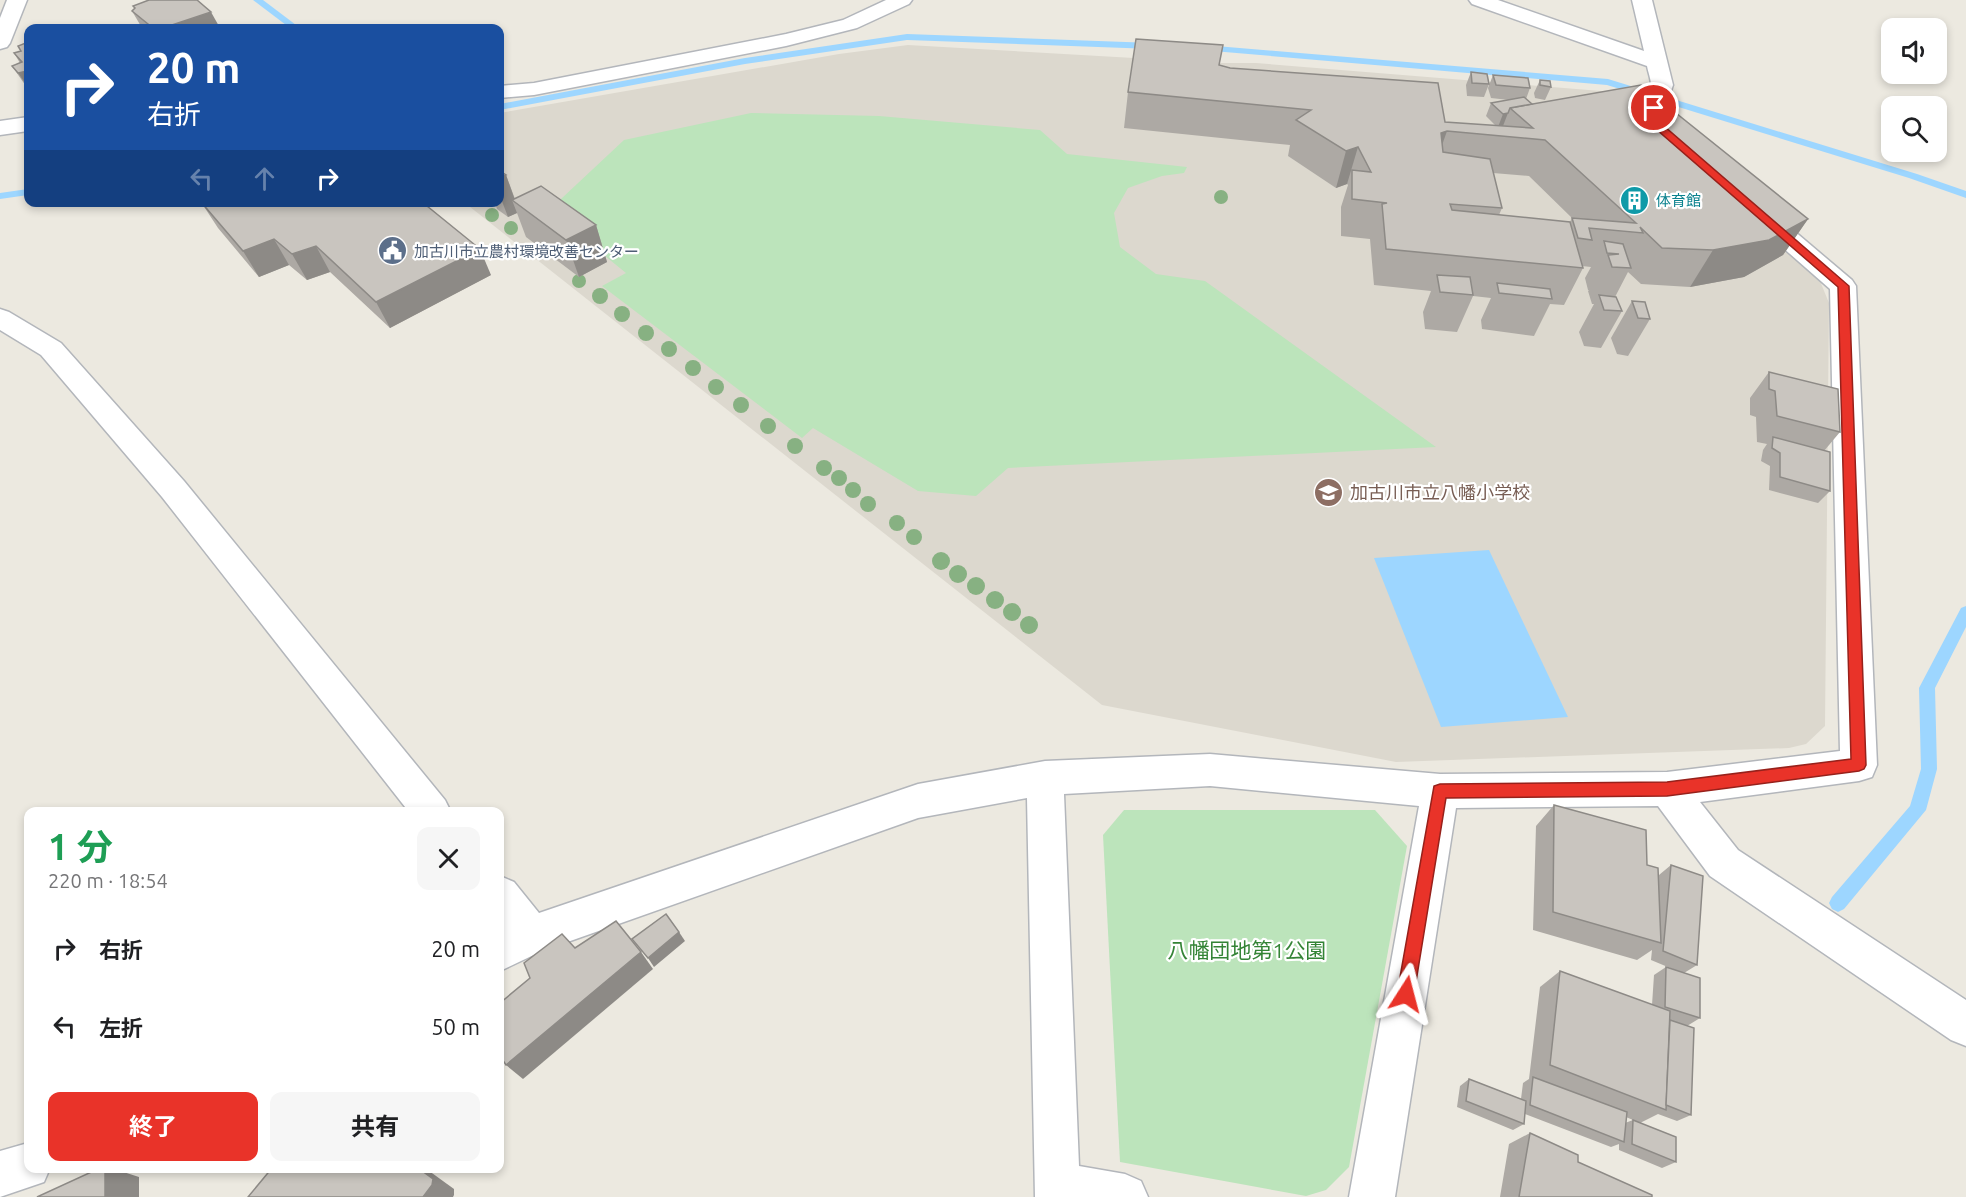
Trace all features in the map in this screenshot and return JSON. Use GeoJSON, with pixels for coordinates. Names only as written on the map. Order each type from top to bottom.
{"type":"FeatureCollection","features":[{"type":"Feature","properties":{"kind":"street"},"geometry":{"type":"LineString","coordinates":[[0,43],[17,0]]}},
{"type":"Feature","properties":{"kind":"street"},"geometry":{"type":"LineString","coordinates":[[504,92],[534,89],[786,40],[850,24],[902,0]]}},
{"type":"Feature","properties":{"kind":"street"},"geometry":{"type":"LineString","coordinates":[[1479,0],[1658,63]]}},
{"type":"Feature","properties":{"kind":"street"},"geometry":{"type":"LineString","coordinates":[[1642,0],[1658,63],[1659,127],[1694,157]]}},
{"type":"Feature","properties":{"kind":"street"},"geometry":{"type":"LineString","coordinates":[[0,128],[24,125]]}},
{"type":"Feature","properties":{"kind":"street"},"geometry":{"type":"LineString","coordinates":[[504,907],[516,943],[918,801],[1045,778],[1210,770],[1440,791],[1667,789],[1859,765],[1843,286],[1738,195]]}},
{"type":"Feature","properties":{"kind":"street"},"geometry":{"type":"LineString","coordinates":[[9,334],[51,349],[172,489],[428,807]]}},
{"type":"Feature","properties":{"kind":"street"},"geometry":{"type":"LineString","coordinates":[[1045,778],[1058,1191],[1125,1197]]}},
{"type":"Feature","properties":{"kind":"street"},"geometry":{"type":"LineString","coordinates":[[1667,789],[1724,863],[1966,1025]]}},
{"type":"Feature","properties":{"kind":"street"},"geometry":{"type":"LineString","coordinates":[[1372,1197],[1440,791]]}},
{"type":"Feature","properties":{"kind":"street"},"geometry":{"type":"LineString","coordinates":[[0,1174],[24,1167]]}},
{"type":"Feature","properties":{"kind":"shaded area","name":"加古川市立八幡小学校"},"geometry":{"type":"Polygon","coordinates":[[[908,45],[1221,63],[1256,63],[1601,91],[1632,99],[1820,281],[1829,303],[1825,726],[1806,744],[1789,748],[1396,762],[1102,705],[470,207],[504,207],[504,112],[839,54],[908,45]]]}},
{"type":"Feature","properties":{"kind":"green space"},"geometry":{"type":"Polygon","coordinates":[[[751,113],[879,116],[1040,130],[1067,154],[1187,167],[1184,173],[1162,176],[1128,188],[1114,213],[1120,247],[1156,274],[1205,281],[1436,447],[1008,468],[976,496],[918,491],[813,428],[802,438],[602,286],[626,273],[557,217],[546,213],[624,140],[751,113]]]}},
{"type":"Feature","properties":{"kind":"green space","name":"八幡団地第1公園"},"geometry":{"type":"Polygon","coordinates":[[[1124,810],[1375,810],[1407,846],[1349,1167],[1326,1190],[1306,1196],[1120,1162],[1103,835],[1124,810]]]}},
{"type":"Feature","properties":{"kind":"water"},"geometry":{"type":"Polygon","coordinates":[[[1489,550],[1568,717],[1441,727],[1374,558],[1489,550]]]}},
{"type":"Feature","properties":{"kind":"building"},"geometry":{"type":"Polygon","coordinates":[[[149,0],[197,0],[211,12],[175,24],[148,24],[132,11],[135,8],[133,6],[149,0]]]}},
{"type":"Feature","properties":{"kind":"building"},"geometry":{"type":"Polygon","coordinates":[[[1136,39],[1223,45],[1219,65],[1230,68],[1438,83],[1445,122],[1533,128],[1510,108],[1641,85],[1808,219],[1769,240],[1713,250],[1662,248],[1640,227],[1643,233],[1589,228],[1592,240],[1578,238],[1572,218],[1636,223],[1545,140],[1447,131],[1441,133],[1443,152],[1490,159],[1502,208],[1450,204],[1452,210],[1570,222],[1583,268],[1386,249],[1382,204],[1387,203],[1352,199],[1352,170],[1371,172],[1358,147],[1346,151],[1296,120],[1311,110],[1128,92],[1136,39]]]}},
{"type":"Feature","properties":{"kind":"building"},"geometry":{"type":"Polygon","coordinates":[[[24,44],[24,72],[18,73],[12,66],[22,62],[14,53],[21,51],[18,46],[24,44]]]}},
{"type":"Feature","properties":{"kind":"building"},"geometry":{"type":"Polygon","coordinates":[[[1471,72],[1487,74],[1489,84],[1472,83],[1471,72]]]}},
{"type":"Feature","properties":{"kind":"building"},"geometry":{"type":"Polygon","coordinates":[[[1493,75],[1528,78],[1530,88],[1496,85],[1493,75]]]}},
{"type":"Feature","properties":{"kind":"building"},"geometry":{"type":"Polygon","coordinates":[[[1540,80],[1550,81],[1551,87],[1540,85],[1540,80]]]}},
{"type":"Feature","properties":{"kind":"building"},"geometry":{"type":"Polygon","coordinates":[[[1524,97],[1532,104],[1510,108],[1508,113],[1503,114],[1491,103],[1524,97]]]}},
{"type":"Feature","properties":{"kind":"building"},"geometry":{"type":"Polygon","coordinates":[[[541,186],[596,225],[566,240],[512,200],[541,186]]]}},
{"type":"Feature","properties":{"kind":"building","name":"加古川市立農村環境改善センター"},"geometry":{"type":"Polygon","coordinates":[[[205,207],[428,207],[480,249],[376,302],[316,246],[292,254],[274,239],[243,251],[205,207]]]}},
{"type":"Feature","properties":{"kind":"building"},"geometry":{"type":"Polygon","coordinates":[[[1604,241],[1623,244],[1631,268],[1612,267],[1608,255],[1619,254],[1607,253],[1604,241]]]}},
{"type":"Feature","properties":{"kind":"building"},"geometry":{"type":"Polygon","coordinates":[[[1437,275],[1470,277],[1473,295],[1440,292],[1437,275]]]}},
{"type":"Feature","properties":{"kind":"building"},"geometry":{"type":"Polygon","coordinates":[[[1497,283],[1550,289],[1552,299],[1499,293],[1497,283]]]}},
{"type":"Feature","properties":{"kind":"building"},"geometry":{"type":"Polygon","coordinates":[[[1599,295],[1616,297],[1622,311],[1604,310],[1599,295]]]}},
{"type":"Feature","properties":{"kind":"building"},"geometry":{"type":"Polygon","coordinates":[[[1632,301],[1645,302],[1650,319],[1638,318],[1632,301]]]}},
{"type":"Feature","properties":{"kind":"building"},"geometry":{"type":"Polygon","coordinates":[[[1769,372],[1838,389],[1840,432],[1777,416],[1775,391],[1769,389],[1769,372]]]}},
{"type":"Feature","properties":{"kind":"building"},"geometry":{"type":"Polygon","coordinates":[[[1773,437],[1830,452],[1830,491],[1780,477],[1780,453],[1772,448],[1773,437]]]}},
{"type":"Feature","properties":{"kind":"building"},"geometry":{"type":"Polygon","coordinates":[[[1554,805],[1646,830],[1647,865],[1658,868],[1661,943],[1553,912],[1554,805]]]}},
{"type":"Feature","properties":{"kind":"building"},"geometry":{"type":"Polygon","coordinates":[[[1671,865],[1703,876],[1697,965],[1663,951],[1671,865]]]}},
{"type":"Feature","properties":{"kind":"building"},"geometry":{"type":"Polygon","coordinates":[[[666,914],[679,932],[648,958],[632,939],[666,914]]]}},
{"type":"Feature","properties":{"kind":"building"},"geometry":{"type":"Polygon","coordinates":[[[616,921],[641,952],[506,1065],[504,1062],[504,1000],[530,978],[524,963],[562,934],[575,948],[616,921]]]}},
{"type":"Feature","properties":{"kind":"building"},"geometry":{"type":"Polygon","coordinates":[[[1666,967],[1700,978],[1700,1018],[1665,1007],[1666,967]]]}},
{"type":"Feature","properties":{"kind":"building"},"geometry":{"type":"Polygon","coordinates":[[[1560,971],[1670,1011],[1666,1110],[1550,1065],[1560,971]]]}},
{"type":"Feature","properties":{"kind":"building"},"geometry":{"type":"Polygon","coordinates":[[[1670,1020],[1694,1028],[1691,1115],[1666,1105],[1670,1020]]]}},
{"type":"Feature","properties":{"kind":"building"},"geometry":{"type":"Polygon","coordinates":[[[1533,1077],[1627,1112],[1624,1142],[1530,1105],[1533,1077]]]}},
{"type":"Feature","properties":{"kind":"building"},"geometry":{"type":"Polygon","coordinates":[[[1469,1079],[1526,1101],[1524,1124],[1466,1101],[1469,1079]]]}},
{"type":"Feature","properties":{"kind":"building"},"geometry":{"type":"Polygon","coordinates":[[[1633,1120],[1676,1137],[1676,1162],[1632,1144],[1633,1120]]]}},
{"type":"Feature","properties":{"kind":"building"},"geometry":{"type":"Polygon","coordinates":[[[1530,1133],[1578,1155],[1578,1162],[1652,1195],[1652,1197],[1519,1197],[1530,1133]]]}},
{"type":"Feature","properties":{"kind":"building"},"geometry":{"type":"Polygon","coordinates":[[[89,1173],[105,1173],[105,1197],[37,1197],[89,1173]]]}},
{"type":"Feature","properties":{"kind":"building"},"geometry":{"type":"Polygon","coordinates":[[[268,1173],[425,1173],[433,1179],[432,1185],[423,1197],[248,1197],[268,1173]]]}},
{"type":"Feature","properties":{"kind":"waterway"},"geometry":{"type":"LineString","coordinates":[[257,0],[290,24]]}},
{"type":"Feature","properties":{"kind":"waterway"},"geometry":{"type":"LineString","coordinates":[[504,106],[745,61],[907,37],[1153,46]]}},
{"type":"Feature","properties":{"kind":"waterway"},"geometry":{"type":"LineString","coordinates":[[1204,48],[1608,82],[1913,176],[1966,195]]}},
{"type":"Feature","properties":{"kind":"waterway"},"geometry":{"type":"LineString","coordinates":[[0,196],[24,193]]}},
{"type":"Feature","properties":{"kind":"waterway"},"geometry":{"type":"LineString","coordinates":[[1838,903],[1917,810],[1929,769],[1927,688],[1966,612]]}},
{"type":"Feature","properties":{"kind":"place","name":"体育館"},"geometry":{"type":"Point","coordinates":[1635,200]}},
{"type":"Feature","properties":{"kind":"place","name":"加古川市立農村環境改善センター"},"geometry":{"type":"Point","coordinates":[393,251]}},
{"type":"Feature","properties":{"kind":"place","name":"加古川市立八幡小学校"},"geometry":{"type":"Point","coordinates":[1329,492]}},
{"type":"Feature","properties":{"kind":"route"},"geometry":{"type":"LineString","coordinates":[[1406,994],[1440,791],[1667,789],[1859,765],[1843,286],[1659,127],[1654,108]]}}]}
